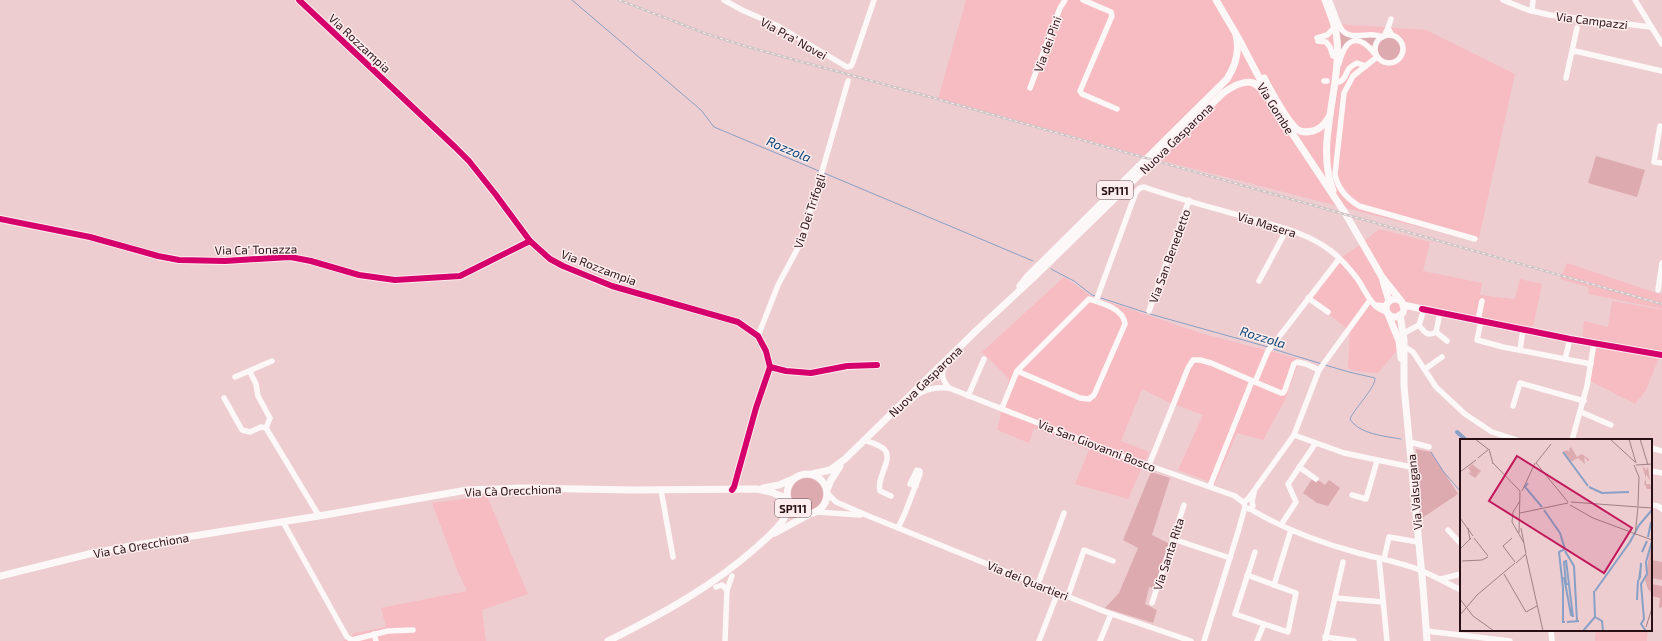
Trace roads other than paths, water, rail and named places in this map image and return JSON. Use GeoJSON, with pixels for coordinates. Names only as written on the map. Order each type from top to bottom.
{"type":"FeatureCollection","features":[{"type":"Feature","properties":{"kind":"main road","name":"Via Gombe"},"geometry":{"type":"LineString","coordinates":[[1216,0],[1238,37],[1258,78],[1280,115],[1344,212],[1382,277]]}},
{"type":"Feature","properties":{"kind":"main road"},"geometry":{"type":"LineString","coordinates":[[1324,0],[1334,25],[1337,41],[1337,79],[1332,96],[1329,116],[1327,168],[1329,179],[1338,203]]}},
{"type":"Feature","properties":{"kind":"main road"},"geometry":{"type":"LineString","coordinates":[[1332,96],[1330,85],[1334,45],[1334,25]]}},
{"type":"Feature","properties":{"kind":"main road","name":"Nuova Gasparona"},"geometry":{"type":"LineString","coordinates":[[1006,303],[1028,276],[1227,79],[1238,53],[1238,37]]}},
{"type":"Feature","properties":{"kind":"main road"},"geometry":{"type":"LineString","coordinates":[[1238,37],[1297,129],[1305,132],[1319,129]]}},
{"type":"Feature","properties":{"kind":"main road","name":"SP111"},"geometry":{"type":"LineString","coordinates":[[1223,93],[1237,80],[1248,76],[1258,78]]}},
{"type":"Feature","properties":{"kind":"main road"},"geometry":{"type":"LineString","coordinates":[[1258,78],[1271,90]]}},
{"type":"Feature","properties":{"kind":"main road","name":"Nuova Gasparona"},"geometry":{"type":"LineString","coordinates":[[796,477],[830,470],[845,459],[1223,93],[1240,82],[1247,81],[1255,83],[1262,89],[1280,115]]}},
{"type":"Feature","properties":{"kind":"main road"},"geometry":{"type":"LineString","coordinates":[[1291,132],[1302,136],[1319,129],[1326,122],[1329,116]]}},
{"type":"Feature","properties":{"kind":"main road"},"geometry":{"type":"LineString","coordinates":[[1382,277],[1394,291],[1405,300],[1423,309]]}},
{"type":"Feature","properties":{"kind":"main road","name":"Via Valsugana"},"geometry":{"type":"LineString","coordinates":[[1382,277],[1388,308],[1401,335],[1405,348],[1403,368]]}},
{"type":"Feature","properties":{"kind":"main road"},"geometry":{"type":"LineString","coordinates":[[1394,291],[1402,308]]}},
{"type":"Feature","properties":{"kind":"main road"},"geometry":{"type":"LineString","coordinates":[[1402,308],[1394,317],[1388,308],[1394,299],[1402,308],[1423,309],[1570,339],[1662,355]]}},
{"type":"Feature","properties":{"kind":"main road","name":"Via Valsugana"},"geometry":{"type":"LineString","coordinates":[[1402,308],[1401,335],[1403,368],[1427,641]]}},
{"type":"Feature","properties":{"kind":"main road","name":"Nuova Gasparona"},"geometry":{"type":"LineString","coordinates":[[817,512],[826,503],[834,475],[845,459]]}},
{"type":"Feature","properties":{"kind":"main road"},"geometry":{"type":"LineString","coordinates":[[812,474],[822,480],[828,492]]}},
{"type":"Feature","properties":{"kind":"main road","name":"SP111"},"geometry":{"type":"LineString","coordinates":[[608,641],[660,615],[703,589],[733,568],[784,520],[789,508],[789,487],[796,477]]}},
{"type":"Feature","properties":{"kind":"main road","name":"Via Cà Orecchiona"},"geometry":{"type":"LineString","coordinates":[[757,490],[779,485],[796,477]]}},
{"type":"Feature","properties":{"kind":"main road","name":"Via Cà Orecchiona"},"geometry":{"type":"LineString","coordinates":[[0,576],[89,554],[467,490],[523,488],[757,490],[772,492],[788,501]]}},
{"type":"Feature","properties":{"kind":"main road","name":"SP111"},"geometry":{"type":"LineString","coordinates":[[788,501],[797,511],[808,514]]}},
{"type":"Feature","properties":{"kind":"main road","name":"SP111"},"geometry":{"type":"LineString","coordinates":[[766,538],[808,514],[817,512]]}},
{"type":"Feature","properties":{"kind":"street","name":"Via Rozzampia"},"geometry":{"type":"LineString","coordinates":[[299,0],[469,161],[530,241],[550,259],[563,266],[612,286],[738,322],[758,336],[766,351],[770,367]]}},
{"type":"Feature","properties":{"kind":"street","name":"Via Pra' Novei"},"geometry":{"type":"LineString","coordinates":[[724,0],[742,10],[778,26],[847,67],[851,66],[853,62],[874,0]]}},
{"type":"Feature","properties":{"kind":"street","name":"Via dei Pini"},"geometry":{"type":"LineString","coordinates":[[1030,88],[1060,8],[1066,0]]}},
{"type":"Feature","properties":{"kind":"street"},"geometry":{"type":"LineString","coordinates":[[1083,0],[1111,12],[1112,16],[1080,91],[1082,94],[1117,109]]}},
{"type":"Feature","properties":{"kind":"street"},"geometry":{"type":"LineString","coordinates":[[1329,0],[1344,32],[1352,35],[1392,35],[1397,37],[1401,42],[1403,50],[1401,56],[1396,62],[1388,64],[1380,61],[1363,42],[1358,40],[1352,42],[1346,46],[1342,52],[1337,79],[1344,79],[1348,68],[1357,63],[1366,66]]}},
{"type":"Feature","properties":{"kind":"street","name":"Via Campazzi"},"geometry":{"type":"LineString","coordinates":[[1503,0],[1532,11],[1652,28]]}},
{"type":"Feature","properties":{"kind":"street"},"geometry":{"type":"LineString","coordinates":[[1532,11],[1533,0]]}},
{"type":"Feature","properties":{"kind":"street","name":"Via Campazzi"},"geometry":{"type":"LineString","coordinates":[[1635,0],[1662,44]]}},
{"type":"Feature","properties":{"kind":"street"},"geometry":{"type":"LineString","coordinates":[[1376,56],[1375,46],[1388,28],[1391,19]]}},
{"type":"Feature","properties":{"kind":"street"},"geometry":{"type":"LineString","coordinates":[[1333,56],[1330,47],[1326,42],[1318,39],[1327,36],[1334,25]]}},
{"type":"Feature","properties":{"kind":"street"},"geometry":{"type":"LineString","coordinates":[[1388,28],[1392,35]]}},
{"type":"Feature","properties":{"kind":"street"},"geometry":{"type":"LineString","coordinates":[[1566,78],[1577,28]]}},
{"type":"Feature","properties":{"kind":"street"},"geometry":{"type":"LineString","coordinates":[[1572,53],[1577,56],[1582,56],[1585,53],[1662,71]]}},
{"type":"Feature","properties":{"kind":"street"},"geometry":{"type":"LineString","coordinates":[[1376,56],[1353,76],[1344,92],[1335,174],[1340,188],[1359,206],[1475,239]]}},
{"type":"Feature","properties":{"kind":"street","name":"Via Dei Trifogli"},"geometry":{"type":"LineString","coordinates":[[758,336],[778,285],[800,246],[848,81]]}},
{"type":"Feature","properties":{"kind":"street"},"geometry":{"type":"LineString","coordinates":[[1660,126],[1654,162],[1662,163]]}},
{"type":"Feature","properties":{"kind":"street","name":"Via Masera"},"geometry":{"type":"LineString","coordinates":[[1097,298],[1136,192],[1140,188],[1144,188],[1286,229],[1323,245],[1331,250],[1357,278],[1374,305],[1388,308]]}},
{"type":"Feature","properties":{"kind":"street","name":"Via San Benedetto"},"geometry":{"type":"LineString","coordinates":[[1149,311],[1189,200]]}},
{"type":"Feature","properties":{"kind":"street","name":"Via Ca' Tonazza"},"geometry":{"type":"LineString","coordinates":[[0,219],[90,237],[158,256],[179,260],[214,261],[290,257],[311,261],[359,275],[396,280],[460,276],[530,241]]}},
{"type":"Feature","properties":{"kind":"street"},"geometry":{"type":"LineString","coordinates":[[1259,282],[1286,229]]}},
{"type":"Feature","properties":{"kind":"street"},"geometry":{"type":"LineString","coordinates":[[1210,486],[1268,351],[1339,258]]}},
{"type":"Feature","properties":{"kind":"street"},"geometry":{"type":"LineString","coordinates":[[1658,290],[1662,263]]}},
{"type":"Feature","properties":{"kind":"street"},"geometry":{"type":"LineString","coordinates":[[1002,408],[1017,372],[1090,299],[1097,298],[1121,312],[1125,318],[1125,324],[1094,395],[1089,399],[1080,398],[1017,372]]}},
{"type":"Feature","properties":{"kind":"street"},"geometry":{"type":"LineString","coordinates":[[1308,298],[1328,312]]}},
{"type":"Feature","properties":{"kind":"street"},"geometry":{"type":"LineString","coordinates":[[1204,641],[1238,532],[1254,490],[1294,435],[1321,366],[1370,300]]}},
{"type":"Feature","properties":{"kind":"street"},"geometry":{"type":"LineString","coordinates":[[1482,301],[1477,340],[1591,364]]}},
{"type":"Feature","properties":{"kind":"street"},"geometry":{"type":"LineString","coordinates":[[1401,335],[1419,325],[1423,309]]}},
{"type":"Feature","properties":{"kind":"street"},"geometry":{"type":"LineString","coordinates":[[1436,332],[1440,313]]}},
{"type":"Feature","properties":{"kind":"street"},"geometry":{"type":"LineString","coordinates":[[1419,325],[1429,335],[1436,332]]}},
{"type":"Feature","properties":{"kind":"street"},"geometry":{"type":"LineString","coordinates":[[948,388],[943,382],[942,375],[944,367],[969,342],[978,329]]}},
{"type":"Feature","properties":{"kind":"street"},"geometry":{"type":"LineString","coordinates":[[1520,350],[1524,329]]}},
{"type":"Feature","properties":{"kind":"street"},"geometry":{"type":"LineString","coordinates":[[1436,332],[1447,341]]}},
{"type":"Feature","properties":{"kind":"street"},"geometry":{"type":"LineString","coordinates":[[1565,359],[1570,339]]}},
{"type":"Feature","properties":{"kind":"street"},"geometry":{"type":"LineString","coordinates":[[1572,439],[1584,401],[1594,343]]}},
{"type":"Feature","properties":{"kind":"street"},"geometry":{"type":"LineString","coordinates":[[1405,348],[1414,352],[1436,387],[1466,414],[1492,432],[1514,439]]}},
{"type":"Feature","properties":{"kind":"street"},"geometry":{"type":"LineString","coordinates":[[1425,369],[1442,357]]}},
{"type":"Feature","properties":{"kind":"street"},"geometry":{"type":"LineString","coordinates":[[968,396],[984,359]]}},
{"type":"Feature","properties":{"kind":"street"},"geometry":{"type":"LineString","coordinates":[[1149,466],[1188,368],[1193,360],[1200,360],[1210,363],[1283,393],[1294,364],[1297,362],[1321,366]]}},
{"type":"Feature","properties":{"kind":"street"},"geometry":{"type":"LineString","coordinates":[[235,377],[250,372],[272,361]]}},
{"type":"Feature","properties":{"kind":"street"},"geometry":{"type":"LineString","coordinates":[[732,490],[756,408],[770,367],[786,371],[811,373],[848,366],[877,365]]}},
{"type":"Feature","properties":{"kind":"street"},"geometry":{"type":"LineString","coordinates":[[250,372],[256,384],[258,396],[270,418],[266,428]]}},
{"type":"Feature","properties":{"kind":"street"},"geometry":{"type":"LineString","coordinates":[[1513,406],[1520,383],[1584,401]]}},
{"type":"Feature","properties":{"kind":"street"},"geometry":{"type":"LineString","coordinates":[[877,428],[889,420],[925,389],[937,387],[948,388]]}},
{"type":"Feature","properties":{"kind":"street","name":"Via San Giovanni Bosco"},"geometry":{"type":"LineString","coordinates":[[948,388],[1114,453],[1210,486],[1235,496],[1248,504]]}},
{"type":"Feature","properties":{"kind":"street"},"geometry":{"type":"LineString","coordinates":[[224,398],[242,430],[250,432],[261,427],[266,428]]}},
{"type":"Feature","properties":{"kind":"street"},"geometry":{"type":"LineString","coordinates":[[1581,412],[1611,425]]}},
{"type":"Feature","properties":{"kind":"street"},"geometry":{"type":"LineString","coordinates":[[266,428],[319,516]]}},
{"type":"Feature","properties":{"kind":"street"},"geometry":{"type":"LineString","coordinates":[[1294,435],[1315,444],[1376,461],[1411,467]]}},
{"type":"Feature","properties":{"kind":"street"},"geometry":{"type":"LineString","coordinates":[[864,440],[883,448],[886,451],[887,458],[878,485],[880,490],[891,496]]}},
{"type":"Feature","properties":{"kind":"street","name":"Via Valsugana"},"geometry":{"type":"LineString","coordinates":[[1410,442],[1429,447]]}},
{"type":"Feature","properties":{"kind":"street"},"geometry":{"type":"LineString","coordinates":[[1281,525],[1296,502],[1288,484],[1315,444]]}},
{"type":"Feature","properties":{"kind":"street"},"geometry":{"type":"LineString","coordinates":[[1652,448],[1662,451]]}},
{"type":"Feature","properties":{"kind":"street"},"geometry":{"type":"LineString","coordinates":[[1352,495],[1366,499],[1376,461]]}},
{"type":"Feature","properties":{"kind":"street"},"geometry":{"type":"LineString","coordinates":[[1299,467],[1316,479]]}},
{"type":"Feature","properties":{"kind":"street"},"geometry":{"type":"LineString","coordinates":[[1652,471],[1662,473]]}},
{"type":"Feature","properties":{"kind":"street"},"geometry":{"type":"LineString","coordinates":[[898,528],[916,486]]}},
{"type":"Feature","properties":{"kind":"street"},"geometry":{"type":"LineString","coordinates":[[661,490],[673,557]]}},
{"type":"Feature","properties":{"kind":"street","name":"Via dei Quartieri"},"geometry":{"type":"LineString","coordinates":[[828,492],[836,502],[866,515],[1111,614],[1190,641]]}},
{"type":"Feature","properties":{"kind":"street"},"geometry":{"type":"LineString","coordinates":[[1248,504],[1261,515],[1291,530],[1354,552],[1382,558],[1421,571],[1441,579],[1460,590]]}},
{"type":"Feature","properties":{"kind":"street","name":"Via Santa Rita"},"geometry":{"type":"LineString","coordinates":[[1152,603],[1184,505]]}},
{"type":"Feature","properties":{"kind":"street"},"geometry":{"type":"LineString","coordinates":[[1652,505],[1658,506],[1662,509]]}},
{"type":"Feature","properties":{"kind":"street","name":"Via dei Quartieri"},"geometry":{"type":"LineString","coordinates":[[817,512],[866,515]]}},
{"type":"Feature","properties":{"kind":"street"},"geometry":{"type":"LineString","coordinates":[[1038,584],[1064,513]]}},
{"type":"Feature","properties":{"kind":"street"},"geometry":{"type":"LineString","coordinates":[[283,522],[347,637],[352,641],[388,631],[413,630]]}},
{"type":"Feature","properties":{"kind":"street"},"geometry":{"type":"LineString","coordinates":[[1274,585],[1291,530]]}},
{"type":"Feature","properties":{"kind":"street"},"geometry":{"type":"LineString","coordinates":[[1448,530],[1460,543]]}},
{"type":"Feature","properties":{"kind":"street","name":"Via Valsugana"},"geometry":{"type":"LineString","coordinates":[[1382,558],[1389,536],[1418,542]]}},
{"type":"Feature","properties":{"kind":"street"},"geometry":{"type":"LineString","coordinates":[[1173,539],[1230,558]]}},
{"type":"Feature","properties":{"kind":"street"},"geometry":{"type":"LineString","coordinates":[[1068,596],[1084,550],[1113,561]]}},
{"type":"Feature","properties":{"kind":"street"},"geometry":{"type":"LineString","coordinates":[[1247,575],[1296,593],[1288,632],[1235,614],[1247,575],[1255,552]]}},
{"type":"Feature","properties":{"kind":"street"},"geometry":{"type":"LineString","coordinates":[[1382,558],[1383,602],[1387,641]]}},
{"type":"Feature","properties":{"kind":"street"},"geometry":{"type":"LineString","coordinates":[[1343,562],[1325,639],[1354,641]]}},
{"type":"Feature","properties":{"kind":"street"},"geometry":{"type":"LineString","coordinates":[[1441,579],[1460,574]]}},
{"type":"Feature","properties":{"kind":"street"},"geometry":{"type":"LineString","coordinates":[[725,641],[727,590],[732,576]]}},
{"type":"Feature","properties":{"kind":"street"},"geometry":{"type":"LineString","coordinates":[[716,587],[722,585],[727,590]]}},
{"type":"Feature","properties":{"kind":"street"},"geometry":{"type":"LineString","coordinates":[[1039,641],[1058,592]]}},
{"type":"Feature","properties":{"kind":"street"},"geometry":{"type":"LineString","coordinates":[[1335,598],[1383,602]]}},
{"type":"Feature","properties":{"kind":"street"},"geometry":{"type":"LineString","coordinates":[[1100,641],[1111,614]]}},
{"type":"Feature","properties":{"kind":"street"},"geometry":{"type":"LineString","coordinates":[[1257,641],[1264,624]]}},
{"type":"Feature","properties":{"kind":"street"},"geometry":{"type":"LineString","coordinates":[[1426,631],[1510,641]]}},
{"type":"Feature","properties":{"kind":"street"},"geometry":{"type":"LineString","coordinates":[[1551,631],[1552,641]]}},
{"type":"Feature","properties":{"kind":"street"},"geometry":{"type":"LineString","coordinates":[[374,634],[376,641]]}},
{"type":"Feature","properties":{"kind":"waterway","name":"Rozzola"},"geometry":{"type":"LineString","coordinates":[[572,0],[701,110],[714,127],[819,171]]}},
{"type":"Feature","properties":{"kind":"waterway","name":"Rozzola"},"geometry":{"type":"LineString","coordinates":[[824,173],[1033,261]]}},
{"type":"Feature","properties":{"kind":"waterway","name":"Rozzola"},"geometry":{"type":"LineString","coordinates":[[1051,269],[1074,281],[1092,295],[1096,296]]}},
{"type":"Feature","properties":{"kind":"waterway","name":"Rozzola"},"geometry":{"type":"LineString","coordinates":[[1101,298],[1147,313]]}},
{"type":"Feature","properties":{"kind":"waterway","name":"Rozzola"},"geometry":{"type":"LineString","coordinates":[[1150,314],[1268,347]]}},
{"type":"Feature","properties":{"kind":"waterway","name":"Rozzola"},"geometry":{"type":"LineString","coordinates":[[1273,349],[1322,364]]}},
{"type":"Feature","properties":{"kind":"waterway","name":"Rozzola"},"geometry":{"type":"LineString","coordinates":[[1325,365],[1375,378],[1369,392],[1350,419],[1359,428],[1372,434],[1401,439]]}},
{"type":"Feature","properties":{"kind":"waterway"},"geometry":{"type":"LineString","coordinates":[[1457,432],[1465,439]]}},
{"type":"Feature","properties":{"kind":"waterway","name":"Rozzola"},"geometry":{"type":"LineString","coordinates":[[1431,452],[1443,471],[1460,491]]}},
{"type":"Feature","properties":{"kind":"railway"},"geometry":{"type":"LineString","coordinates":[[619,0],[707,34],[748,47],[1662,304]]}}]}
